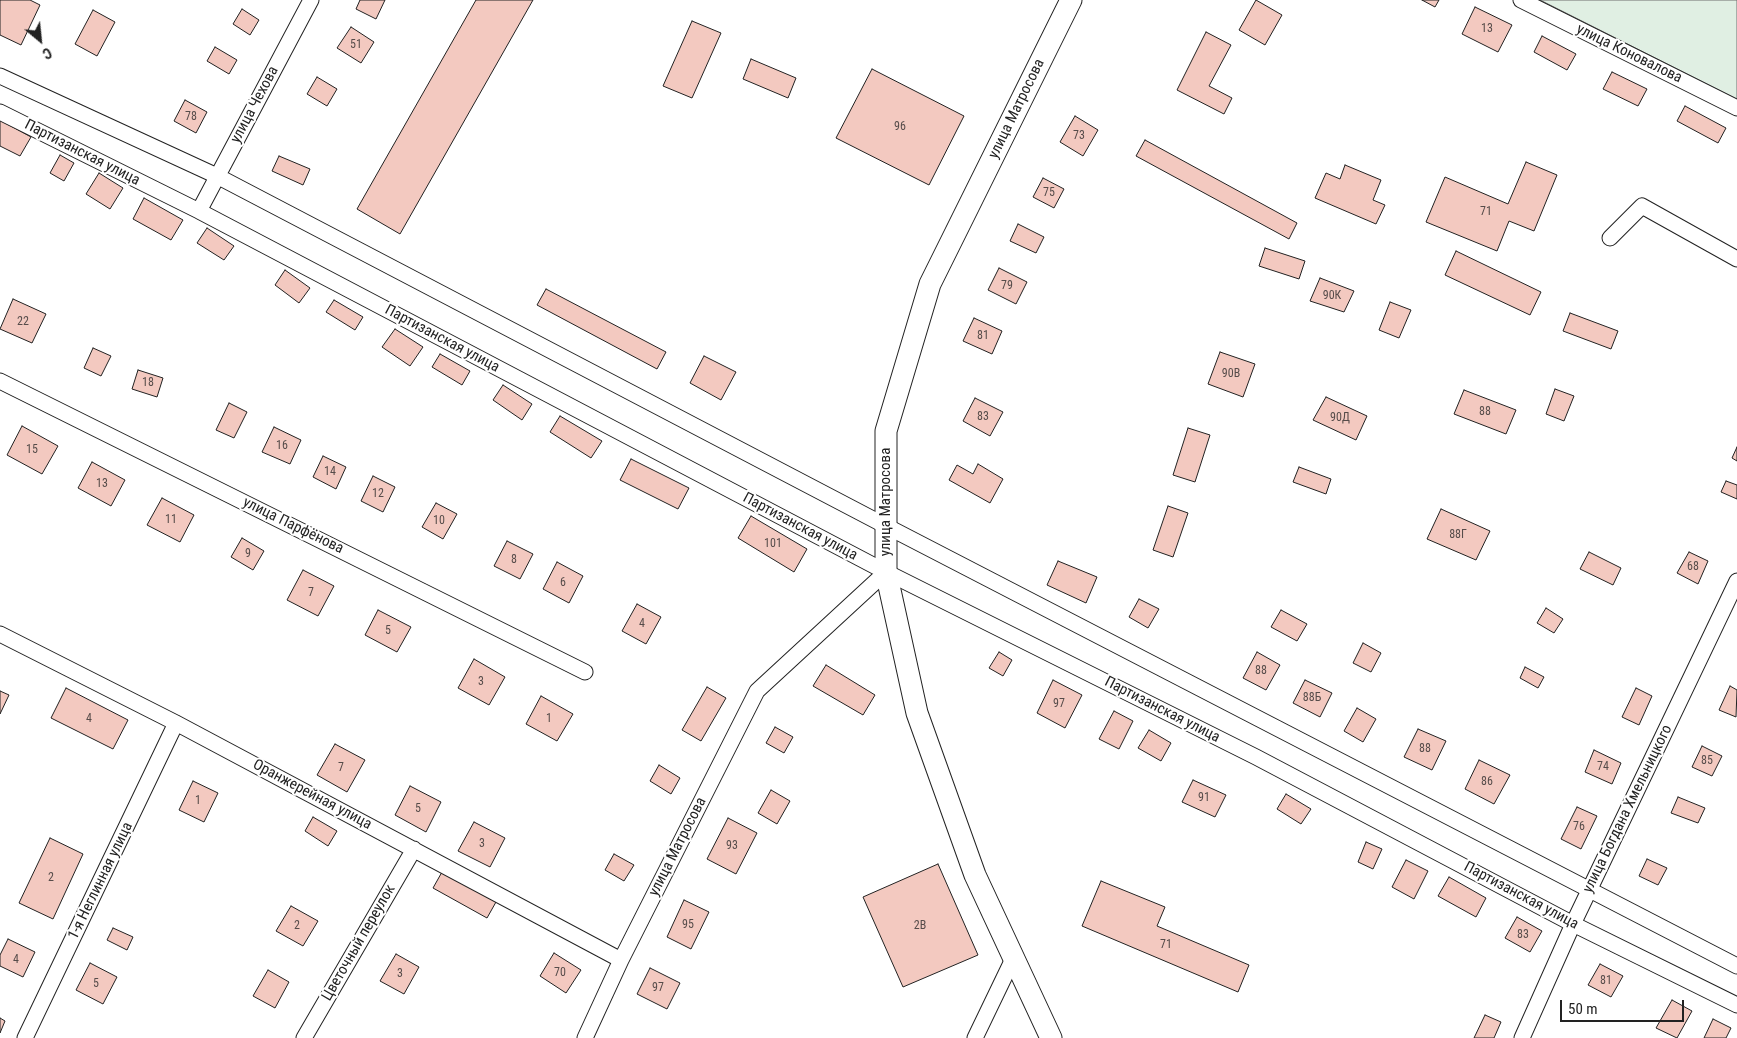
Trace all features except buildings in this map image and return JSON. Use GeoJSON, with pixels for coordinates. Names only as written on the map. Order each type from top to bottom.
{"type":"FeatureCollection","features":[{"type":"Feature","properties":{"kind":"main road","name":"улица Матросова"},"geometry":{"type":"LineString","coordinates":[[886,572],[886,431],[930,284],[1071,0]]}},
{"type":"Feature","properties":{"kind":"main road"},"geometry":{"type":"LineString","coordinates":[[886,572],[917,713],[975,875],[1051,1038]]}},
{"type":"Feature","properties":{"kind":"street","name":"улица Чехова"},"geometry":{"type":"LineString","coordinates":[[199,211],[312,0]]}},
{"type":"Feature","properties":{"kind":"street","name":"улица Коновалова"},"geometry":{"type":"LineString","coordinates":[[1521,0],[1737,108]]}},
{"type":"Feature","properties":{"kind":"street"},"geometry":{"type":"LineString","coordinates":[[0,76],[217,176],[886,526],[1737,966]]}},
{"type":"Feature","properties":{"kind":"street","name":"Партизанская улица"},"geometry":{"type":"LineString","coordinates":[[0,112],[199,211],[886,572],[1256,757],[1573,924],[1737,1005]]}},
{"type":"Feature","properties":{"kind":"street"},"geometry":{"type":"LineString","coordinates":[[1610,238],[1642,206],[1737,259]]}},
{"type":"Feature","properties":{"kind":"street","name":"улица Парфёнова"},"geometry":{"type":"LineString","coordinates":[[0,381],[585,672]]}},
{"type":"Feature","properties":{"kind":"street","name":"улица Матросова"},"geometry":{"type":"LineString","coordinates":[[585,1038],[621,960],[756,691],[886,572]]}},
{"type":"Feature","properties":{"kind":"street","name":"улица Богдана Хмельницкого"},"geometry":{"type":"LineString","coordinates":[[1522,1038],[1573,924],[1737,580]]}},
{"type":"Feature","properties":{"kind":"street","name":"Оранжерейная улица"},"geometry":{"type":"LineString","coordinates":[[0,634],[176,723],[621,960]]}},
{"type":"Feature","properties":{"kind":"street","name":"1-я Неглинная улица"},"geometry":{"type":"LineString","coordinates":[[25,1038],[176,723]]}},
{"type":"Feature","properties":{"kind":"street","name":"Цветочный переулок"},"geometry":{"type":"LineString","coordinates":[[304,1038],[414,849]]}},
{"type":"Feature","properties":{"kind":"street"},"geometry":{"type":"LineString","coordinates":[[975,1038],[1013,959]]}},
{"type":"Feature","properties":{"kind":"green space"},"geometry":{"type":"Polygon","coordinates":[[[1540,0],[1737,0],[1737,99],[1540,0]]]}}]}
